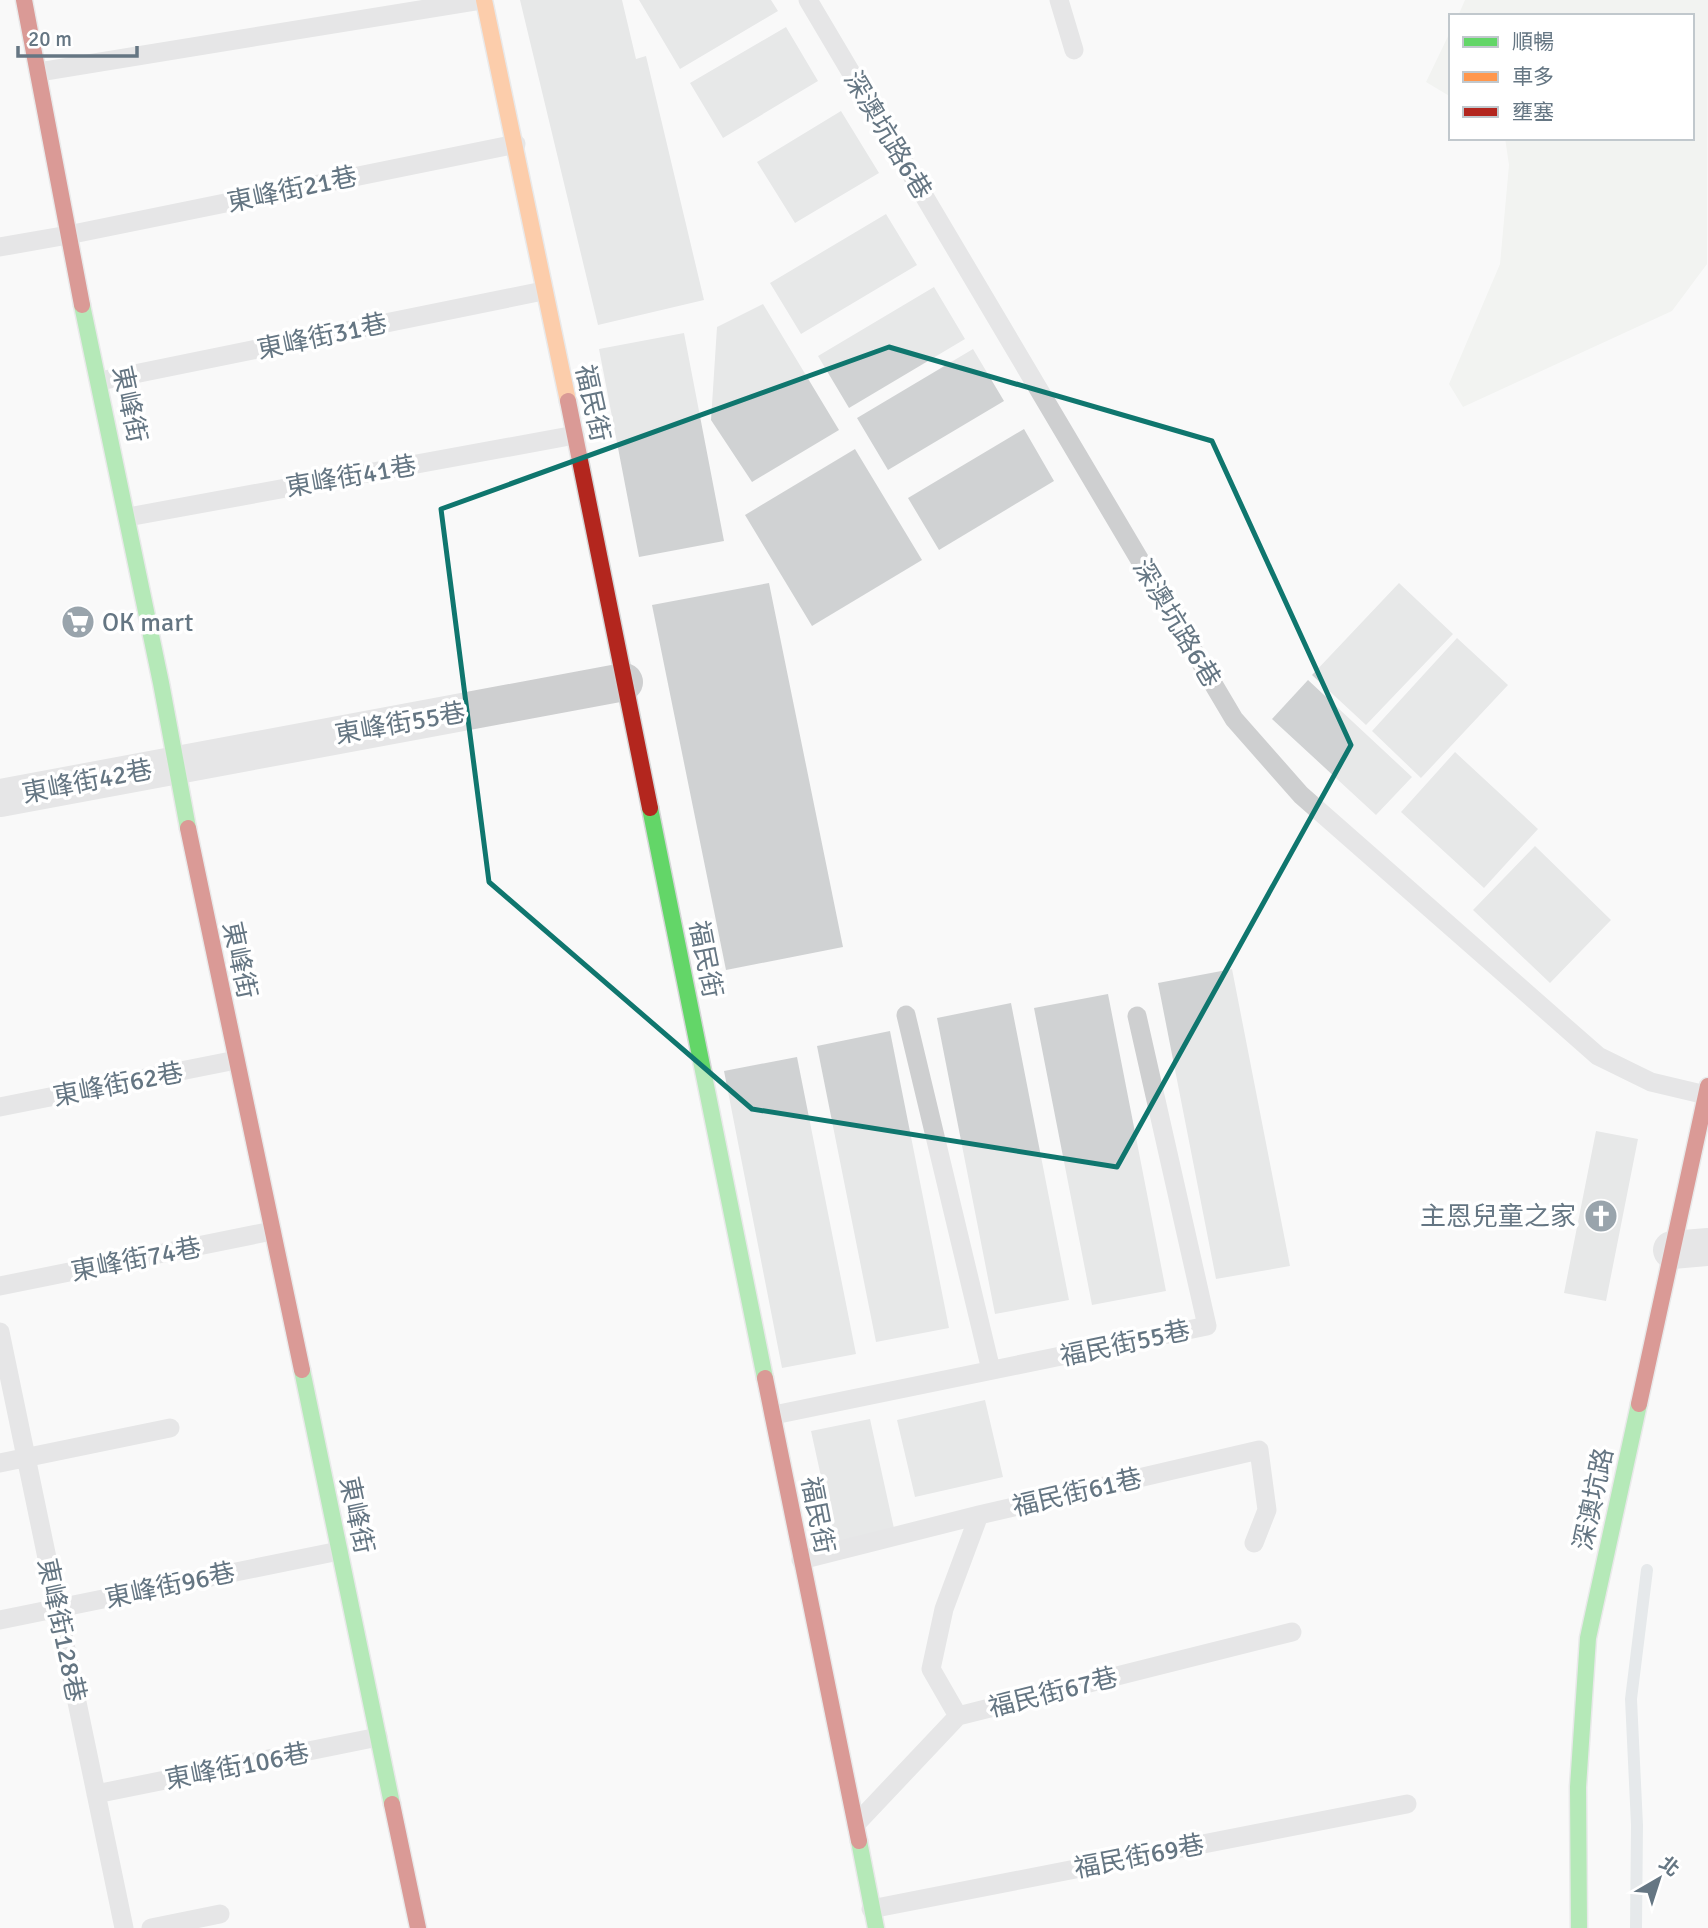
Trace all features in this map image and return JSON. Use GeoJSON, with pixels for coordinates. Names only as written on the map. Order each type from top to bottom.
{"type":"FeatureCollection","features":[{"type":"Feature","properties":{"kind":"street","name":"東峰街"},"geometry":{"type":"LineString","coordinates":[[24,0],[68,235],[128,517],[175,764],[418,1928]]}},
{"type":"Feature","properties":{"kind":"street","name":"福民街"},"geometry":{"type":"LineString","coordinates":[[483,0],[516,144],[543,291],[575,435],[874,1918]]}},
{"type":"Feature","properties":{"kind":"street","name":"東峰街55巷"},"geometry":{"type":"LineString","coordinates":[[175,764],[624,682]]}},
{"type":"Feature","properties":{"kind":"street","name":"東峰街42巷"},"geometry":{"type":"LineString","coordinates":[[0,797],[175,764]]}},
{"type":"Feature","properties":{"kind":"street","name":"深澳坑路"},"geometry":{"type":"LineString","coordinates":[[1579,1928],[1578,1787],[1588,1638],[1690,1249],[1707,1090]]}},
{"type":"Feature","properties":{"kind":"lane"},"geometry":{"type":"LineString","coordinates":[[39,72],[483,0]]}},
{"type":"Feature","properties":{"kind":"lane","name":"深澳坑路6巷"},"geometry":{"type":"LineString","coordinates":[[808,0],[1234,719],[1301,794],[1598,1056],[1651,1082],[1707,1090]]}},
{"type":"Feature","properties":{"kind":"lane"},"geometry":{"type":"LineString","coordinates":[[1059,0],[1074,50]]}},
{"type":"Feature","properties":{"kind":"lane","name":"東峰街21巷"},"geometry":{"type":"LineString","coordinates":[[0,247],[516,144]]}},
{"type":"Feature","properties":{"kind":"lane","name":"東峰街31巷"},"geometry":{"type":"LineString","coordinates":[[100,381],[543,291]]}},
{"type":"Feature","properties":{"kind":"lane","name":"東峰街41巷"},"geometry":{"type":"LineString","coordinates":[[128,517],[575,435]]}},
{"type":"Feature","properties":{"kind":"lane"},"geometry":{"type":"LineString","coordinates":[[906,1015],[991,1370]]}},
{"type":"Feature","properties":{"kind":"lane","name":"福民街55巷"},"geometry":{"type":"LineString","coordinates":[[774,1415],[1207,1326],[1137,1016]]}},
{"type":"Feature","properties":{"kind":"lane","name":"東峰街62巷"},"geometry":{"type":"LineString","coordinates":[[0,1107],[236,1060]]}},
{"type":"Feature","properties":{"kind":"lane","name":"東峰街74巷"},"geometry":{"type":"LineString","coordinates":[[0,1286],[272,1231]]}},
{"type":"Feature","properties":{"kind":"lane","name":"東峰街128巷"},"geometry":{"type":"LineString","coordinates":[[0,1332],[124,1928]]}},
{"type":"Feature","properties":{"kind":"lane"},"geometry":{"type":"LineString","coordinates":[[0,1463],[170,1428]]}},
{"type":"Feature","properties":{"kind":"lane","name":"福民街61巷"},"geometry":{"type":"LineString","coordinates":[[802,1560],[979,1515],[1259,1450],[1267,1510],[1254,1543]]}},
{"type":"Feature","properties":{"kind":"lane"},"geometry":{"type":"LineString","coordinates":[[958,1716],[931,1669],[944,1609],[979,1515]]}},
{"type":"Feature","properties":{"kind":"lane","name":"東峰街96巷"},"geometry":{"type":"LineString","coordinates":[[0,1620],[339,1551]]}},
{"type":"Feature","properties":{"kind":"lane","name":"福民街67巷"},"geometry":{"type":"LineString","coordinates":[[856,1824],[958,1716],[1292,1632]]}},
{"type":"Feature","properties":{"kind":"lane","name":"東峰街106巷"},"geometry":{"type":"LineString","coordinates":[[96,1794],[378,1737]]}},
{"type":"Feature","properties":{"kind":"lane","name":"福民街69巷"},"geometry":{"type":"LineString","coordinates":[[874,1918],[1407,1804]]}},
{"type":"Feature","properties":{"kind":"lane"},"geometry":{"type":"LineString","coordinates":[[151,1928],[220,1914]]}},
{"type":"Feature","properties":{"kind":"highlighted area"},"geometry":{"type":"Polygon","coordinates":[[[889,347],[1212,441],[1351,745],[1117,1167],[752,1109],[489,882],[441,509],[889,347]]]}},
{"type":"Feature","properties":{"kind":"shaded area"},"geometry":{"type":"Polygon","coordinates":[[[1465,0],[1708,0],[1707,264],[1672,311],[1463,407],[1449,384],[1500,264],[1509,165],[1505,140],[1694,140],[1694,14],[1459,14],[1465,0]]]}},
{"type":"Feature","properties":{"kind":"shaded area"},"geometry":{"type":"Polygon","coordinates":[[[1449,34],[1449,96],[1426,82],[1449,34]]]}},
{"type":"Feature","properties":{"kind":"building"},"geometry":{"type":"Polygon","coordinates":[[[520,0],[622,0],[636,59],[646,56],[704,300],[598,325],[520,0]]]}},
{"type":"Feature","properties":{"kind":"building"},"geometry":{"type":"Polygon","coordinates":[[[639,0],[771,0],[778,11],[680,69],[639,0]]]}},
{"type":"Feature","properties":{"kind":"building"},"geometry":{"type":"Polygon","coordinates":[[[786,27],[818,81],[723,138],[690,83],[786,27]]]}},
{"type":"Feature","properties":{"kind":"building"},"geometry":{"type":"Polygon","coordinates":[[[841,111],[879,173],[795,223],[757,162],[841,111]]]}},
{"type":"Feature","properties":{"kind":"building"},"geometry":{"type":"Polygon","coordinates":[[[886,214],[917,265],[801,334],[770,283],[886,214]]]}},
{"type":"Feature","properties":{"kind":"building"},"geometry":{"type":"Polygon","coordinates":[[[934,287],[965,339],[849,408],[818,356],[934,287]]]}},
{"type":"Feature","properties":{"kind":"building"},"geometry":{"type":"Polygon","coordinates":[[[763,304],[839,430],[752,482],[711,420],[717,327],[763,304]]]}},
{"type":"Feature","properties":{"kind":"building"},"geometry":{"type":"Polygon","coordinates":[[[684,333],[724,541],[639,557],[599,349],[684,333]]]}},
{"type":"Feature","properties":{"kind":"building"},"geometry":{"type":"Polygon","coordinates":[[[973,349],[1004,401],[888,470],[857,418],[973,349]]]}},
{"type":"Feature","properties":{"kind":"building"},"geometry":{"type":"Polygon","coordinates":[[[1024,429],[1054,481],[939,550],[908,498],[1024,429]]]}},
{"type":"Feature","properties":{"kind":"building"},"geometry":{"type":"Polygon","coordinates":[[[855,449],[922,560],[812,626],[745,515],[855,449]]]}},
{"type":"Feature","properties":{"kind":"building"},"geometry":{"type":"Polygon","coordinates":[[[769,583],[843,947],[726,970],[652,605],[769,583]]]}},
{"type":"Feature","properties":{"kind":"building"},"geometry":{"type":"Polygon","coordinates":[[[1399,583],[1453,634],[1366,725],[1312,675],[1399,583]]]}},
{"type":"Feature","properties":{"kind":"building"},"geometry":{"type":"Polygon","coordinates":[[[1457,638],[1508,685],[1421,778],[1372,731],[1457,638]]]}},
{"type":"Feature","properties":{"kind":"building"},"geometry":{"type":"Polygon","coordinates":[[[1308,680],[1412,777],[1376,815],[1272,719],[1308,680]]]}},
{"type":"Feature","properties":{"kind":"building"},"geometry":{"type":"Polygon","coordinates":[[[1455,752],[1538,829],[1484,888],[1401,812],[1455,752]]]}},
{"type":"Feature","properties":{"kind":"building"},"geometry":{"type":"Polygon","coordinates":[[[1535,846],[1611,920],[1550,983],[1473,910],[1535,846]]]}},
{"type":"Feature","properties":{"kind":"building"},"geometry":{"type":"Polygon","coordinates":[[[1232,969],[1290,1266],[1216,1279],[1158,983],[1232,969]]]}},
{"type":"Feature","properties":{"kind":"building"},"geometry":{"type":"Polygon","coordinates":[[[1108,994],[1166,1291],[1092,1305],[1034,1008],[1108,994]]]}},
{"type":"Feature","properties":{"kind":"building"},"geometry":{"type":"Polygon","coordinates":[[[1011,1003],[1069,1300],[995,1314],[937,1018],[1011,1003]]]}},
{"type":"Feature","properties":{"kind":"building"},"geometry":{"type":"Polygon","coordinates":[[[890,1031],[949,1328],[876,1342],[817,1046],[890,1031]]]}},
{"type":"Feature","properties":{"kind":"building"},"geometry":{"type":"Polygon","coordinates":[[[797,1057],[856,1354],[782,1368],[724,1071],[797,1057]]]}},
{"type":"Feature","properties":{"kind":"building","name":"主恩兒童之家"},"geometry":{"type":"Polygon","coordinates":[[[1596,1131],[1638,1139],[1606,1301],[1564,1293],[1596,1131]]]}},
{"type":"Feature","properties":{"kind":"building"},"geometry":{"type":"Polygon","coordinates":[[[985,1400],[1003,1477],[915,1497],[897,1420],[985,1400]]]}},
{"type":"Feature","properties":{"kind":"building"},"geometry":{"type":"Polygon","coordinates":[[[870,1419],[895,1533],[836,1545],[811,1431],[870,1419]]]}},
{"type":"Feature","properties":{"kind":"waterway"},"geometry":{"type":"LineString","coordinates":[[1636,1928],[1637,1825],[1631,1699],[1647,1570]]}},
{"type":"Feature","properties":{"kind":"traffic: fast"},"geometry":{"type":"LineString","coordinates":[[82,305],[161,683],[188,828]]}},
{"type":"Feature","properties":{"kind":"traffic: fast"},"geometry":{"type":"LineString","coordinates":[[650,808],[765,1378]]}},
{"type":"Feature","properties":{"kind":"traffic: fast"},"geometry":{"type":"LineString","coordinates":[[302,1370],[392,1804]]}},
{"type":"Feature","properties":{"kind":"traffic: fast"},"geometry":{"type":"LineString","coordinates":[[1579,1928],[1578,1787],[1588,1638],[1639,1404]]}},
{"type":"Feature","properties":{"kind":"traffic: fast"},"geometry":{"type":"LineString","coordinates":[[859,1841],[876,1928]]}},
{"type":"Feature","properties":{"kind":"traffic: slow"},"geometry":{"type":"LineString","coordinates":[[484,0],[568,401]]}},
{"type":"Feature","properties":{"kind":"traffic: jam"},"geometry":{"type":"LineString","coordinates":[[24,0],[82,305]]}},
{"type":"Feature","properties":{"kind":"traffic: jam"},"geometry":{"type":"LineString","coordinates":[[568,401],[650,808]]}},
{"type":"Feature","properties":{"kind":"traffic: jam"},"geometry":{"type":"LineString","coordinates":[[188,828],[302,1370]]}},
{"type":"Feature","properties":{"kind":"traffic: jam"},"geometry":{"type":"LineString","coordinates":[[1639,1404],[1708,1086]]}},
{"type":"Feature","properties":{"kind":"traffic: jam"},"geometry":{"type":"LineString","coordinates":[[765,1378],[859,1841]]}},
{"type":"Feature","properties":{"kind":"traffic: jam"},"geometry":{"type":"LineString","coordinates":[[392,1804],[418,1928]]}},
{"type":"Feature","properties":{"kind":"place","name":"OK mart"},"geometry":{"type":"Point","coordinates":[78,622]}},
{"type":"Feature","properties":{"kind":"place","name":"主恩兒童之家"},"geometry":{"type":"Point","coordinates":[1601,1216]}}]}
